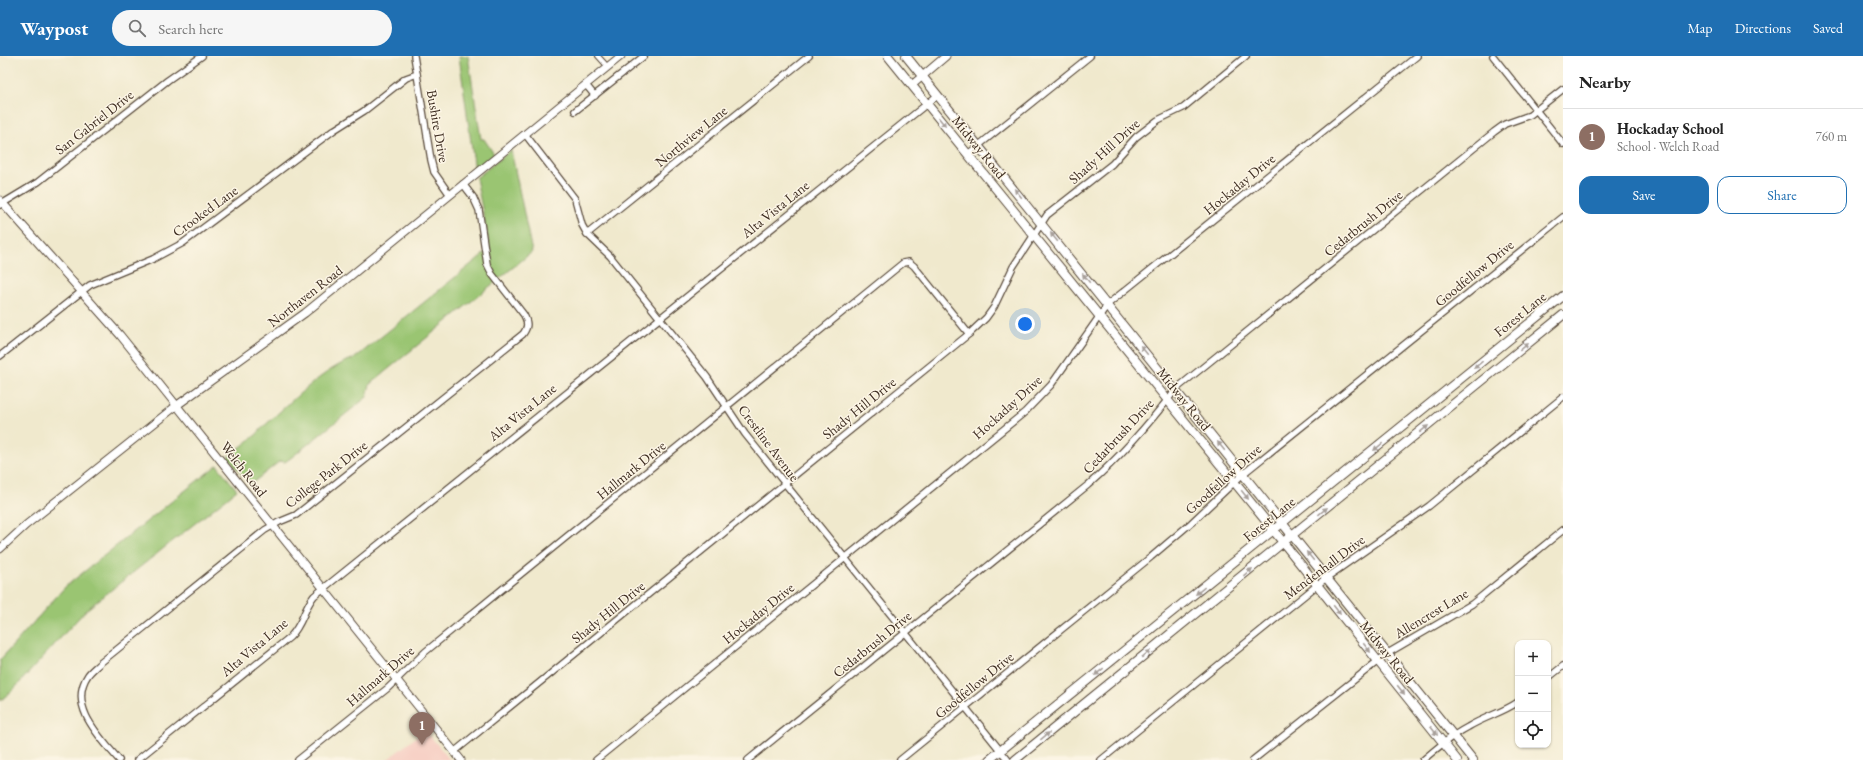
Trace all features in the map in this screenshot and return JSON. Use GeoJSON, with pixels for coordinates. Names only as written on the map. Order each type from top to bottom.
{"type":"FeatureCollection","features":[{"type":"Feature","properties":{"kind":"main road","name":"Midway Road"},"geometry":{"type":"LineString","coordinates":[[888,56],[1284,543],[1457,760]]}},
{"type":"Feature","properties":{"kind":"main road","name":"Midway Road"},"geometry":{"type":"LineString","coordinates":[[906,56],[1108,304],[1473,760]]}},
{"type":"Feature","properties":{"kind":"main road","name":"Forest Lane"},"geometry":{"type":"LineString","coordinates":[[989,760],[1283,524],[1563,296]]}},
{"type":"Feature","properties":{"kind":"main road","name":"Forest Lane"},"geometry":{"type":"LineString","coordinates":[[1015,760],[1563,315]]}},
{"type":"Feature","properties":{"kind":"street","name":"San Gabriel Drive"},"geometry":{"type":"LineString","coordinates":[[1,203],[38,182],[168,80],[202,56]]}},
{"type":"Feature","properties":{"kind":"street","name":"Bushire Drive"},"geometry":{"type":"LineString","coordinates":[[414,56],[434,172],[450,195]]}},
{"type":"Feature","properties":{"kind":"street"},"geometry":{"type":"LineString","coordinates":[[598,56],[608,67]]}},
{"type":"Feature","properties":{"kind":"street","name":"Northaven Road"},"geometry":{"type":"LineString","coordinates":[[0,549],[26,525],[176,406],[305,313],[621,56]]}},
{"type":"Feature","properties":{"kind":"street"},"geometry":{"type":"LineString","coordinates":[[576,111],[644,56]]}},
{"type":"Feature","properties":{"kind":"street","name":"Northview Lane"},"geometry":{"type":"LineString","coordinates":[[587,234],[809,56]]}},
{"type":"Feature","properties":{"kind":"street"},"geometry":{"type":"LineString","coordinates":[[912,85],[946,56]]}},
{"type":"Feature","properties":{"kind":"street"},"geometry":{"type":"LineString","coordinates":[[968,154],[1090,56]]}},
{"type":"Feature","properties":{"kind":"street","name":"Hockaday Drive"},"geometry":{"type":"LineString","coordinates":[[596,760],[1025,412],[1052,385],[1108,304],[1417,56]]}},
{"type":"Feature","properties":{"kind":"street"},"geometry":{"type":"LineString","coordinates":[[1493,56],[1563,144]]}},
{"type":"Feature","properties":{"kind":"street","name":"Shady Hill Drive"},"geometry":{"type":"LineString","coordinates":[[454,752],[969,334],[986,318],[994,307],[1013,267],[1047,215],[1116,161],[1136,137],[1158,120],[1183,108],[1243,57]]}},
{"type":"Feature","properties":{"kind":"street","name":"Crooked Lane"},"geometry":{"type":"LineString","coordinates":[[0,356],[90,285],[153,259],[183,243],[334,130],[364,111],[406,78],[417,74]]}},
{"type":"Feature","properties":{"kind":"street"},"geometry":{"type":"LineString","coordinates":[[586,85],[595,96]]}},
{"type":"Feature","properties":{"kind":"street","name":"Cedarbrush Drive"},"geometry":{"type":"LineString","coordinates":[[748,760],[1088,485],[1125,450],[1176,389],[1494,132],[1505,124],[1524,118],[1536,111],[1563,90]]}},
{"type":"Feature","properties":{"kind":"street","name":"Alta Vista Lane"},"geometry":{"type":"LineString","coordinates":[[137,760],[290,637],[302,622],[309,602],[323,588],[938,95]]}},
{"type":"Feature","properties":{"kind":"street","name":"Crestline Avenue"},"geometry":{"type":"LineString","coordinates":[[525,134],[575,199],[582,225],[587,234],[610,256],[660,318],[707,377],[745,434],[1008,760]]}},
{"type":"Feature","properties":{"kind":"street","name":"College Park Drive"},"geometry":{"type":"LineString","coordinates":[[119,760],[90,724],[84,712],[82,703],[83,689],[88,675],[99,664],[272,526],[296,515],[522,334],[526,329],[527,321],[524,315],[492,274],[487,264],[478,210],[473,197],[463,184]]}},
{"type":"Feature","properties":{"kind":"street","name":"Welch Road"},"geometry":{"type":"LineString","coordinates":[[1,203],[124,340],[461,760]]}},
{"type":"Feature","properties":{"kind":"street","name":"Goodfellow Drive"},"geometry":{"type":"LineString","coordinates":[[900,760],[1151,557],[1243,474],[1563,217]]}},
{"type":"Feature","properties":{"kind":"street","name":"Hallmark Drive"},"geometry":{"type":"LineString","coordinates":[[298,760],[396,680],[425,652],[904,263],[909,262],[914,266],[969,334]]}},
{"type":"Feature","properties":{"kind":"street","name":"Mendenhall Drive"},"geometry":{"type":"LineString","coordinates":[[1101,760],[1317,585],[1429,506],[1563,396]]}},
{"type":"Feature","properties":{"kind":"street","name":"Allencrest Lane"},"geometry":{"type":"LineString","coordinates":[[1254,760],[1378,661],[1472,604],[1563,530]]}},
{"type":"Feature","properties":{"kind":"street"},"geometry":{"type":"LineString","coordinates":[[1550,676],[1563,666]]}},
{"type":"Feature","properties":{"kind":"street"},"geometry":{"type":"LineString","coordinates":[[1423,760],[1468,726],[1509,709],[1515,704]]}},
{"type":"Feature","properties":{"kind":"shaded area"},"geometry":{"type":"Polygon","coordinates":[[[425,730],[450,760],[387,760],[425,730]]]}},
{"type":"Feature","properties":{"kind":"green space"},"geometry":{"type":"Polygon","coordinates":[[[459,56],[468,56],[481,139],[484,139],[494,154],[475,171],[459,56]]]}},
{"type":"Feature","properties":{"kind":"green space"},"geometry":{"type":"Polygon","coordinates":[[[511,150],[532,252],[370,384],[367,397],[292,457],[285,462],[280,461],[250,485],[228,457],[257,434],[294,398],[318,378],[343,363],[355,358],[490,249],[476,178],[511,150]]]}},
{"type":"Feature","properties":{"kind":"green space"},"geometry":{"type":"Polygon","coordinates":[[[217,465],[237,490],[86,610],[13,690],[0,701],[0,660],[65,587],[217,465]]]}},
{"type":"Feature","properties":{"kind":"place","name":"Hockaday School"},"geometry":{"type":"Point","coordinates":[422,745]}}]}
